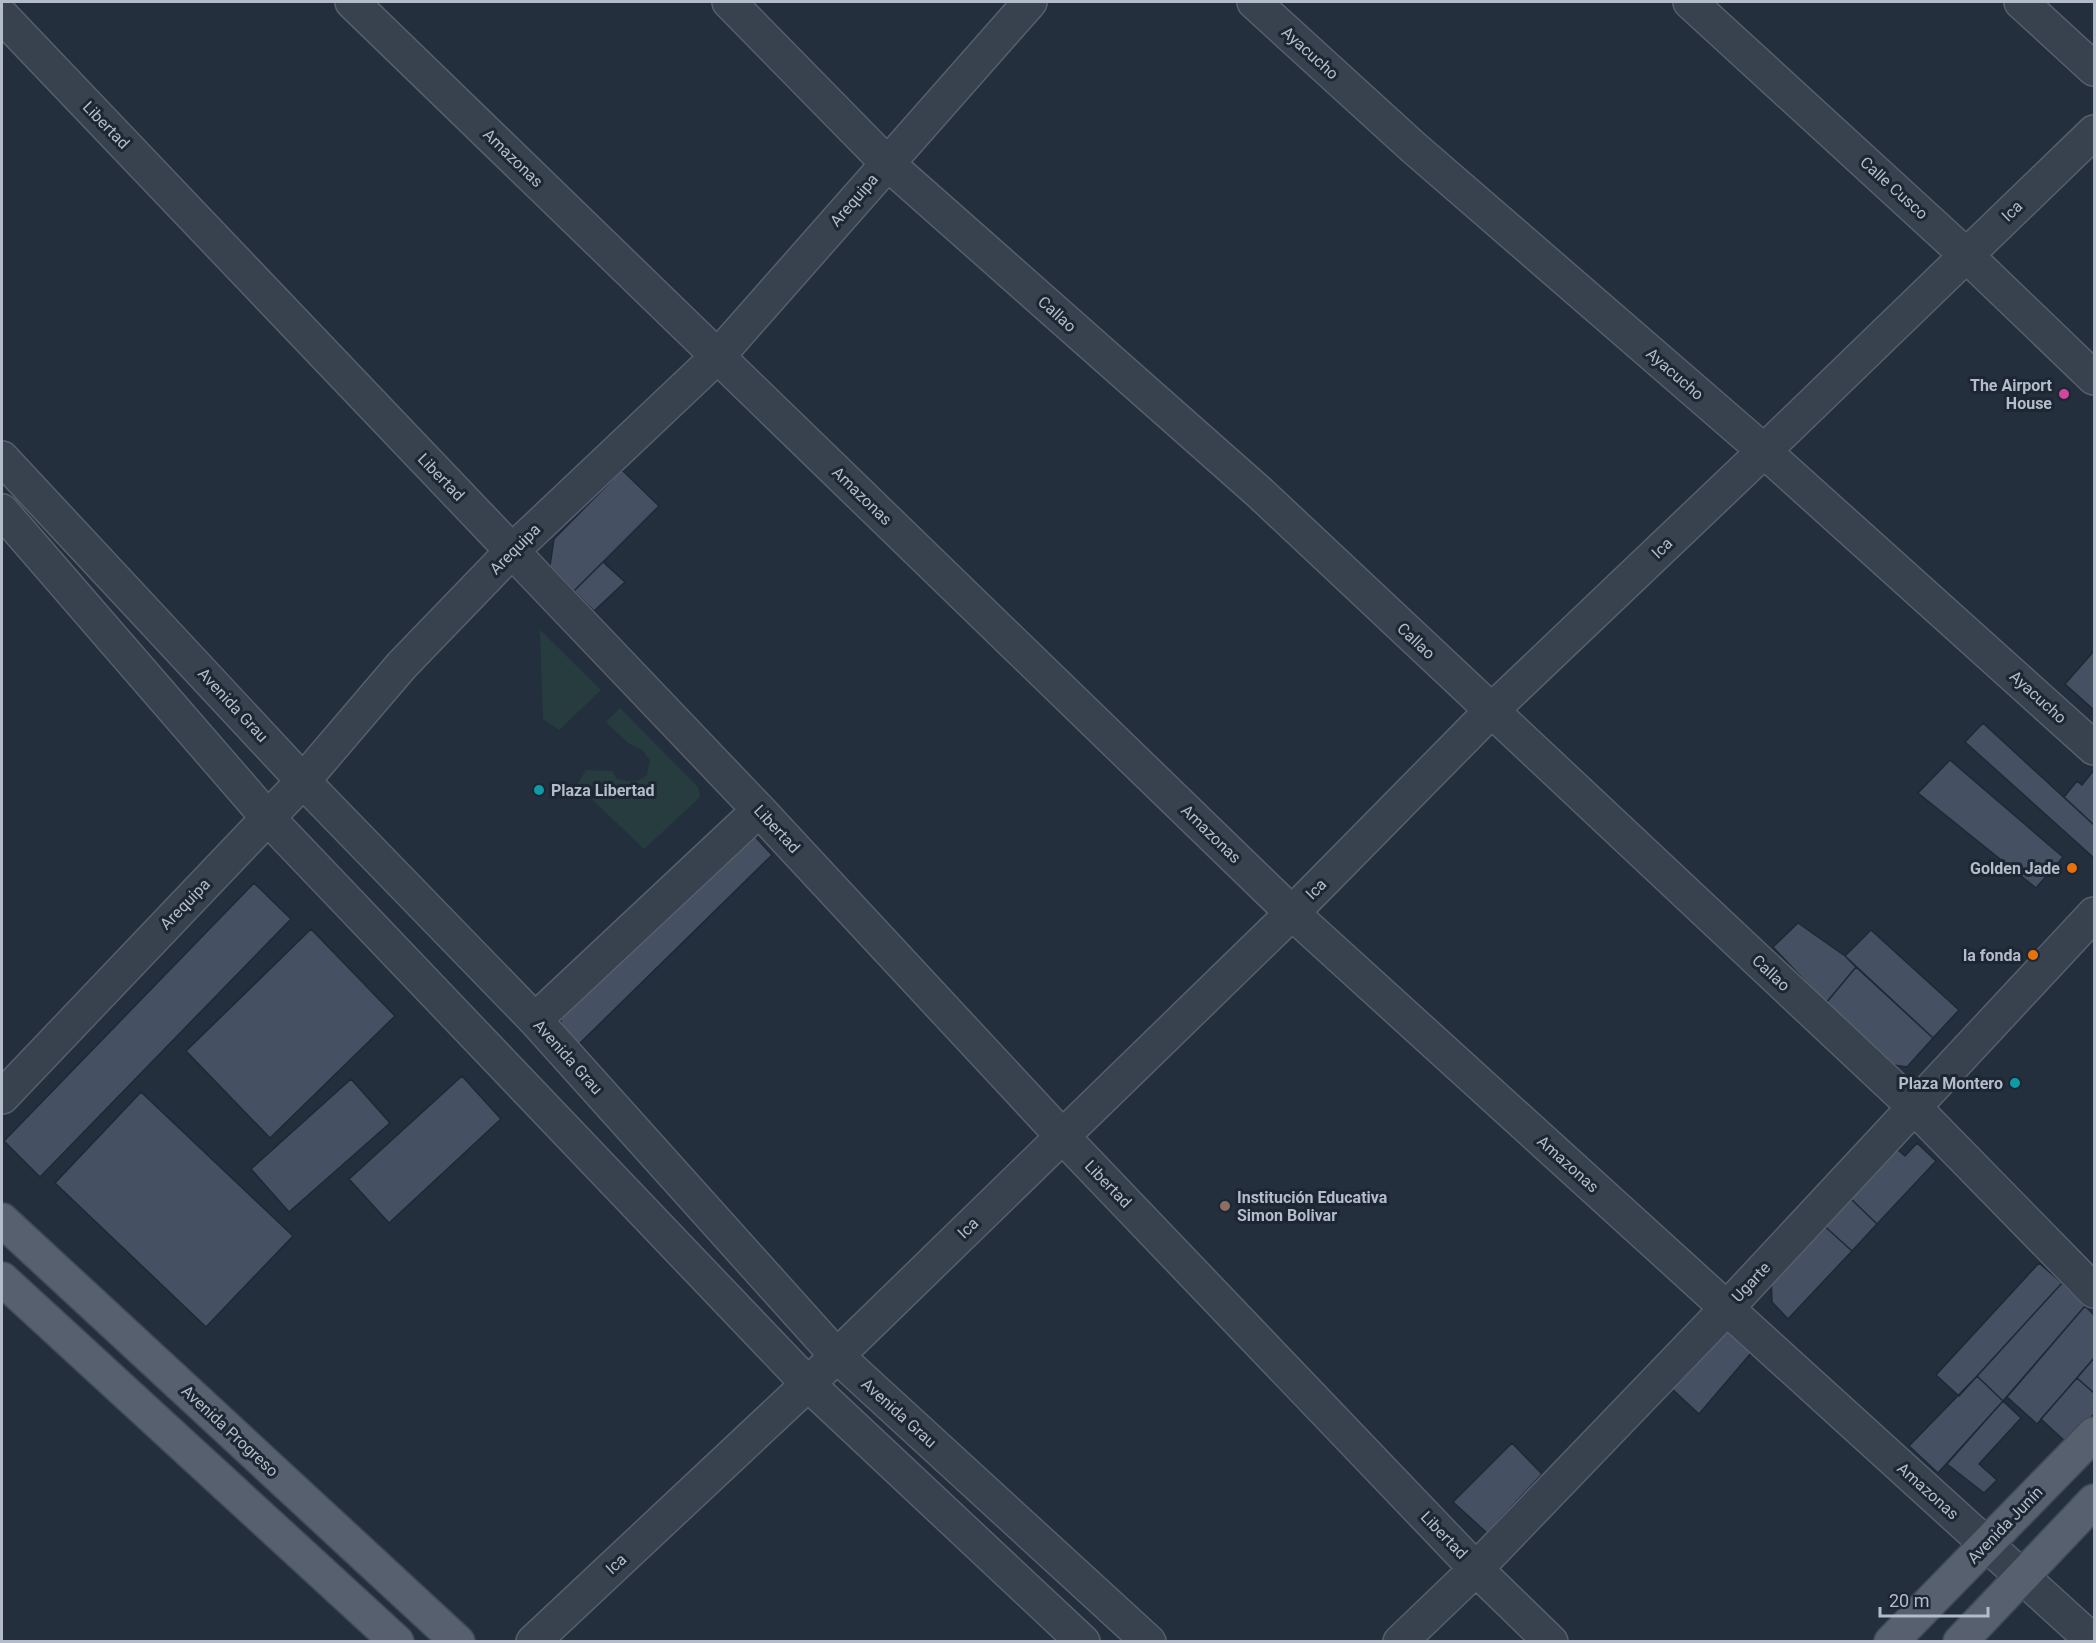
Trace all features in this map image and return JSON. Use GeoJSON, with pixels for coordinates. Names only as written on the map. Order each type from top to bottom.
{"type":"FeatureCollection","features":[{"type":"Feature","properties":{"kind":"main road","name":"Avenida Progreso"},"geometry":{"type":"LineString","coordinates":[[2,1220],[458,1641]]}},
{"type":"Feature","properties":{"kind":"main road"},"geometry":{"type":"LineString","coordinates":[[2,1280],[397,1641]]}},
{"type":"Feature","properties":{"kind":"main road","name":"Avenida Junín"},"geometry":{"type":"LineString","coordinates":[[1891,1641],[2094,1434]]}},
{"type":"Feature","properties":{"kind":"main road"},"geometry":{"type":"LineString","coordinates":[[1960,1641],[2094,1501]]}},
{"type":"Feature","properties":{"kind":"street","name":"Amazonas"},"geometry":{"type":"LineString","coordinates":[[352,2],[1292,913],[2094,1641]]}},
{"type":"Feature","properties":{"kind":"street","name":"Callao"},"geometry":{"type":"LineString","coordinates":[[729,2],[886,163],[1260,493],[1913,1106],[2094,1291]]}},
{"type":"Feature","properties":{"kind":"street","name":"Arequipa"},"geometry":{"type":"LineString","coordinates":[[2,1097],[303,781],[402,665],[512,551],[718,356],[1030,2]]}},
{"type":"Feature","properties":{"kind":"street","name":"Ayacucho"},"geometry":{"type":"LineString","coordinates":[[1254,2],[1413,147],[1764,451],[2094,748]]}},
{"type":"Feature","properties":{"kind":"street","name":"Calle Cusco"},"geometry":{"type":"LineString","coordinates":[[1690,2],[1966,255],[2094,378]]}},
{"type":"Feature","properties":{"kind":"street"},"geometry":{"type":"LineString","coordinates":[[2021,2],[2094,69]]}},
{"type":"Feature","properties":{"kind":"street","name":"Libertad"},"geometry":{"type":"LineString","coordinates":[[2,16],[759,810],[1063,1137],[1476,1569],[1551,1641]]}},
{"type":"Feature","properties":{"kind":"street","name":"Ica"},"geometry":{"type":"LineString","coordinates":[[533,1641],[808,1384],[1292,913],[1491,711],[2094,132]]}},
{"type":"Feature","properties":{"kind":"street","name":"Avenida Grau"},"geometry":{"type":"LineString","coordinates":[[2,458],[303,781],[535,1020],[836,1355],[1149,1641]]}},
{"type":"Feature","properties":{"kind":"street"},"geometry":{"type":"LineString","coordinates":[[2,511],[267,817],[808,1384],[1083,1641]]}},
{"type":"Feature","properties":{"kind":"street"},"geometry":{"type":"LineString","coordinates":[[535,1020],[759,810]]}},
{"type":"Feature","properties":{"kind":"street","name":"Ugarte"},"geometry":{"type":"LineString","coordinates":[[1400,1641],[1476,1569],[1726,1309],[2094,914]]}},
{"type":"Feature","properties":{"kind":"green space"},"geometry":{"type":"Polygon","coordinates":[[[540,630],[601,690],[559,730],[543,719],[540,630]]]}},
{"type":"Feature","properties":{"kind":"green space"},"geometry":{"type":"Polygon","coordinates":[[[620,708],[698,787],[700,797],[644,849],[577,785],[586,770],[612,771],[617,779],[630,781],[637,781],[647,775],[650,760],[642,750],[628,743],[606,722],[620,708]]]}},
{"type":"Feature","properties":{"kind":"building"},"geometry":{"type":"Polygon","coordinates":[[[622,470],[659,506],[574,591],[550,566],[554,539],[622,470]]]}},
{"type":"Feature","properties":{"kind":"building"},"geometry":{"type":"Polygon","coordinates":[[[603,562],[625,582],[594,611],[574,591],[603,562]]]}},
{"type":"Feature","properties":{"kind":"building"},"geometry":{"type":"Polygon","coordinates":[[[2094,651],[2094,710],[2065,684],[2094,651]]]}},
{"type":"Feature","properties":{"kind":"building"},"geometry":{"type":"Polygon","coordinates":[[[1983,723],[2094,825],[2094,858],[1965,742],[1983,723]]]}},
{"type":"Feature","properties":{"kind":"building"},"geometry":{"type":"Polygon","coordinates":[[[1950,760],[2063,857],[2036,888],[1918,793],[1950,760]]]}},
{"type":"Feature","properties":{"kind":"building"},"geometry":{"type":"Polygon","coordinates":[[[2094,770],[2094,825],[2064,797],[2077,781],[2082,785],[2094,770]]]}},
{"type":"Feature","properties":{"kind":"building"},"geometry":{"type":"Polygon","coordinates":[[[750,831],[772,855],[576,1047],[559,1031],[564,1006],[750,831]]]}},
{"type":"Feature","properties":{"kind":"building"},"geometry":{"type":"Polygon","coordinates":[[[254,883],[291,919],[40,1177],[4,1141],[254,883]]]}},
{"type":"Feature","properties":{"kind":"building"},"geometry":{"type":"Polygon","coordinates":[[[1798,923],[1845,956],[1856,967],[1826,1003],[1773,947],[1798,923]]]}},
{"type":"Feature","properties":{"kind":"building"},"geometry":{"type":"Polygon","coordinates":[[[311,929],[395,1016],[270,1138],[186,1051],[311,929]]]}},
{"type":"Feature","properties":{"kind":"building"},"geometry":{"type":"Polygon","coordinates":[[[1871,930],[1959,1010],[1933,1038],[1845,956],[1871,930]]]}},
{"type":"Feature","properties":{"kind":"building"},"geometry":{"type":"Polygon","coordinates":[[[1856,967],[1933,1038],[1907,1067],[1894,1065],[1826,1003],[1856,967]]]}},
{"type":"Feature","properties":{"kind":"building"},"geometry":{"type":"Polygon","coordinates":[[[462,1076],[501,1119],[389,1223],[349,1179],[462,1076]]]}},
{"type":"Feature","properties":{"kind":"building"},"geometry":{"type":"Polygon","coordinates":[[[351,1079],[390,1123],[289,1212],[251,1169],[351,1079]]]}},
{"type":"Feature","properties":{"kind":"building"},"geometry":{"type":"Polygon","coordinates":[[[141,1092],[293,1236],[206,1327],[55,1183],[141,1092]]]}},
{"type":"Feature","properties":{"kind":"building"},"geometry":{"type":"Polygon","coordinates":[[[1890,1143],[1905,1156],[1917,1143],[1936,1161],[1877,1224],[1848,1196],[1890,1143]]]}},
{"type":"Feature","properties":{"kind":"building"},"geometry":{"type":"Polygon","coordinates":[[[1848,1196],[1877,1224],[1852,1251],[1820,1222],[1848,1196]]]}},
{"type":"Feature","properties":{"kind":"building"},"geometry":{"type":"Polygon","coordinates":[[[1820,1222],[1852,1251],[1788,1319],[1772,1302],[1771,1274],[1820,1222]]]}},
{"type":"Feature","properties":{"kind":"building"},"geometry":{"type":"Polygon","coordinates":[[[2039,1263],[2062,1283],[1959,1396],[1936,1375],[2039,1263]]]}},
{"type":"Feature","properties":{"kind":"building"},"geometry":{"type":"Polygon","coordinates":[[[2062,1283],[2085,1306],[2003,1401],[1977,1376],[2062,1283]]]}},
{"type":"Feature","properties":{"kind":"building"},"geometry":{"type":"Polygon","coordinates":[[[2085,1306],[2094,1315],[2094,1358],[2037,1424],[2007,1397],[2085,1306]]]}},
{"type":"Feature","properties":{"kind":"building"},"geometry":{"type":"Polygon","coordinates":[[[1725,1328],[1751,1353],[1699,1414],[1672,1389],[1725,1328]]]}},
{"type":"Feature","properties":{"kind":"building"},"geometry":{"type":"Polygon","coordinates":[[[2094,1358],[2094,1393],[2077,1378],[2094,1358]]]}},
{"type":"Feature","properties":{"kind":"building"},"geometry":{"type":"Polygon","coordinates":[[[1977,1376],[2003,1401],[1938,1473],[1909,1446],[1977,1376]]]}},
{"type":"Feature","properties":{"kind":"building"},"geometry":{"type":"Polygon","coordinates":[[[2077,1378],[2094,1393],[2094,1414],[2069,1445],[2041,1419],[2077,1378]]]}},
{"type":"Feature","properties":{"kind":"building"},"geometry":{"type":"Polygon","coordinates":[[[2003,1401],[2021,1418],[1979,1464],[1997,1480],[1984,1493],[1947,1464],[2003,1401]]]}},
{"type":"Feature","properties":{"kind":"building"},"geometry":{"type":"Polygon","coordinates":[[[1512,1443],[1542,1474],[1487,1533],[1453,1502],[1512,1443]]]}},
{"type":"Feature","properties":{"kind":"place","name":"The Airport House"},"geometry":{"type":"Point","coordinates":[2064,394]}},
{"type":"Feature","properties":{"kind":"place","name":"Plaza Libertad"},"geometry":{"type":"Point","coordinates":[539,790]}},
{"type":"Feature","properties":{"kind":"place","name":"Golden Jade"},"geometry":{"type":"Point","coordinates":[2072,868]}},
{"type":"Feature","properties":{"kind":"place","name":"la fonda"},"geometry":{"type":"Point","coordinates":[2033,955]}},
{"type":"Feature","properties":{"kind":"place","name":"Plaza Montero"},"geometry":{"type":"Point","coordinates":[2015,1083]}},
{"type":"Feature","properties":{"kind":"place","name":"Institución Educativa Simon Bolivar"},"geometry":{"type":"Point","coordinates":[1225,1206]}}]}
